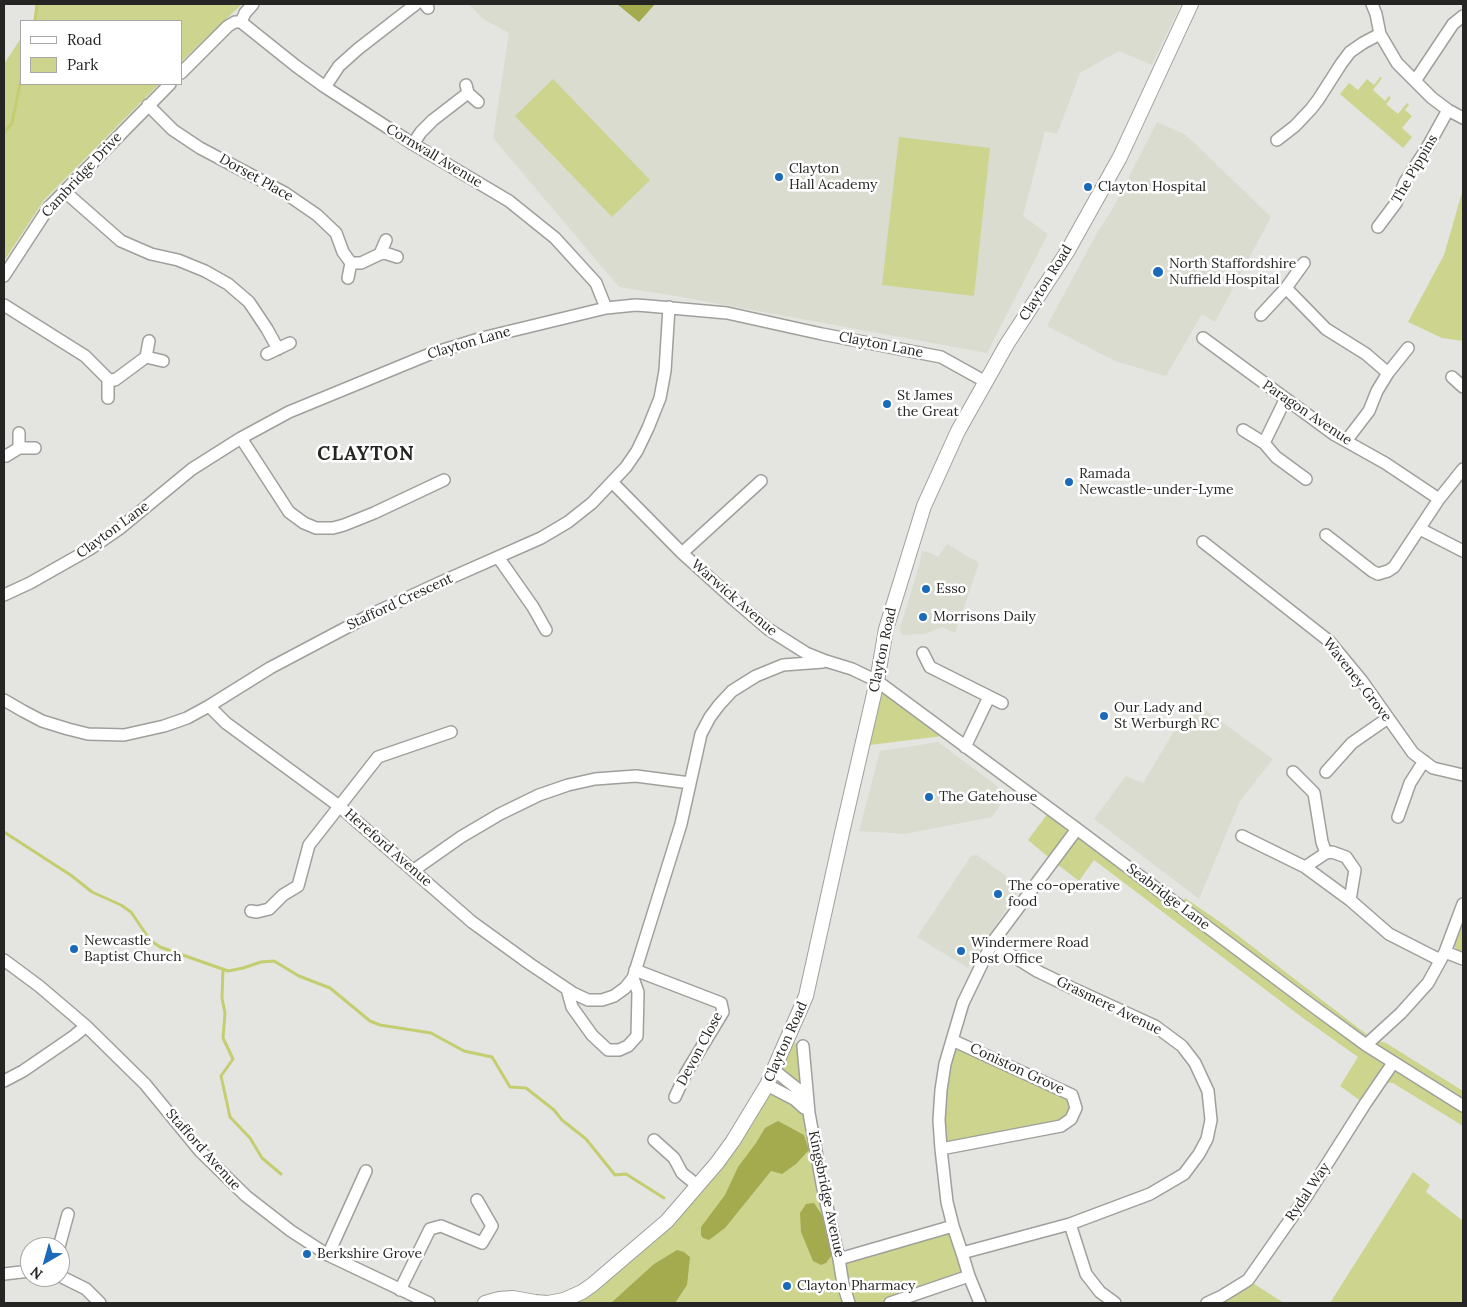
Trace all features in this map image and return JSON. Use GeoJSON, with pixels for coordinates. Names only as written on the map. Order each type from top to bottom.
{"type":"FeatureCollection","features":[{"type":"Feature","properties":{"kind":"main road","name":"Clayton Road"},"geometry":{"type":"LineString","coordinates":[[485,1303],[513,1298],[536,1303],[548,1303],[564,1300],[592,1285],[667,1221],[698,1186],[733,1141],[775,1071],[806,996],[877,681],[886,629],[924,506],[958,431],[1007,344],[1067,252],[1120,157],[1191,4]]}},
{"type":"Feature","properties":{"kind":"main road","name":"Clayton Road"},"geometry":{"type":"LineString","coordinates":[[575,1303],[592,1285]]}},
{"type":"Feature","properties":{"kind":"street"},"geometry":{"type":"LineString","coordinates":[[182,72],[228,26],[235,22],[241,22],[245,13],[253,4]]}},
{"type":"Feature","properties":{"kind":"street"},"geometry":{"type":"LineString","coordinates":[[326,87],[345,60],[416,4]]}},
{"type":"Feature","properties":{"kind":"street"},"geometry":{"type":"LineString","coordinates":[[1372,4],[1380,34],[1397,63],[1432,98],[1463,118]]}},
{"type":"Feature","properties":{"kind":"street"},"geometry":{"type":"LineString","coordinates":[[1415,81],[1453,24],[1463,16]]}},
{"type":"Feature","properties":{"kind":"street","name":"Cornwall Avenue"},"geometry":{"type":"LineString","coordinates":[[241,22],[296,66],[326,87],[413,144],[510,201],[555,238],[596,284],[606,308]]}},
{"type":"Feature","properties":{"kind":"street"},"geometry":{"type":"LineString","coordinates":[[1277,140],[1311,110],[1350,52],[1380,34]]}},
{"type":"Feature","properties":{"kind":"street","name":"Cambridge Drive"},"geometry":{"type":"LineString","coordinates":[[4,276],[49,207],[169,85]]}},
{"type":"Feature","properties":{"kind":"street"},"geometry":{"type":"LineString","coordinates":[[413,144],[421,132],[467,89],[478,102]]}},
{"type":"Feature","properties":{"kind":"street","name":"Dorset Place"},"geometry":{"type":"LineString","coordinates":[[148,105],[173,130],[200,148],[285,193],[317,215],[336,233],[343,252],[351,263]]}},
{"type":"Feature","properties":{"kind":"street","name":"The Pippins"},"geometry":{"type":"LineString","coordinates":[[1378,227],[1396,203],[1405,182],[1448,110]]}},
{"type":"Feature","properties":{"kind":"street"},"geometry":{"type":"LineString","coordinates":[[64,191],[121,241],[151,254],[178,260],[205,271],[228,284],[249,302],[278,349]]}},
{"type":"Feature","properties":{"kind":"street"},"geometry":{"type":"LineString","coordinates":[[380,254],[386,240]]}},
{"type":"Feature","properties":{"kind":"street"},"geometry":{"type":"LineString","coordinates":[[348,278],[351,263],[361,263],[385,253],[397,257]]}},
{"type":"Feature","properties":{"kind":"street"},"geometry":{"type":"LineString","coordinates":[[1260,315],[1286,288],[1304,263]]}},
{"type":"Feature","properties":{"kind":"street"},"geometry":{"type":"LineString","coordinates":[[1286,288],[1326,329],[1366,354],[1388,373]]}},
{"type":"Feature","properties":{"kind":"street"},"geometry":{"type":"LineString","coordinates":[[4,305],[85,356],[108,379],[115,380],[146,357],[149,342]]}},
{"type":"Feature","properties":{"kind":"street","name":"Clayton Lane"},"geometry":{"type":"LineString","coordinates":[[4,596],[90,549],[119,529],[192,469],[240,438],[288,412],[430,354],[482,338],[606,308],[636,305],[727,312],[822,334],[941,357],[986,382]]}},
{"type":"Feature","properties":{"kind":"street","name":"Stafford Crescent"},"geometry":{"type":"LineString","coordinates":[[4,700],[23,712],[42,720],[88,734],[124,735],[164,726],[187,718],[209,706],[270,668],[328,636],[389,606],[541,538],[568,522],[592,503],[626,467],[637,451],[660,398],[665,371],[669,307]]}},
{"type":"Feature","properties":{"kind":"street","name":"Paragon Avenue"},"geometry":{"type":"LineString","coordinates":[[1203,338],[1335,435],[1385,463],[1439,499]]}},
{"type":"Feature","properties":{"kind":"street"},"geometry":{"type":"LineString","coordinates":[[268,354],[290,343]]}},
{"type":"Feature","properties":{"kind":"street"},"geometry":{"type":"LineString","coordinates":[[1346,441],[1369,411],[1388,373],[1408,348]]}},
{"type":"Feature","properties":{"kind":"street"},"geometry":{"type":"LineString","coordinates":[[146,357],[163,361]]}},
{"type":"Feature","properties":{"kind":"street"},"geometry":{"type":"LineString","coordinates":[[1452,378],[1463,387]]}},
{"type":"Feature","properties":{"kind":"street"},"geometry":{"type":"LineString","coordinates":[[108,379],[108,398]]}},
{"type":"Feature","properties":{"kind":"street"},"geometry":{"type":"LineString","coordinates":[[1264,443],[1285,400]]}},
{"type":"Feature","properties":{"kind":"street"},"geometry":{"type":"LineString","coordinates":[[1243,430],[1264,443],[1276,457],[1306,479]]}},
{"type":"Feature","properties":{"kind":"street"},"geometry":{"type":"LineString","coordinates":[[19,433],[19,448]]}},
{"type":"Feature","properties":{"kind":"street"},"geometry":{"type":"LineString","coordinates":[[240,438],[289,512],[316,528],[333,528],[344,525],[444,480]]}},
{"type":"Feature","properties":{"kind":"street"},"geometry":{"type":"LineString","coordinates":[[4,455],[6,456],[19,448],[35,448]]}},
{"type":"Feature","properties":{"kind":"street"},"geometry":{"type":"LineString","coordinates":[[1326,535],[1372,571],[1378,574],[1388,571],[1394,567],[1439,499],[1463,469]]}},
{"type":"Feature","properties":{"kind":"street"},"geometry":{"type":"LineString","coordinates":[[682,553],[761,481]]}},
{"type":"Feature","properties":{"kind":"street","name":"Warwick Avenue"},"geometry":{"type":"LineString","coordinates":[[612,482],[682,553],[768,629],[806,654],[852,669],[877,681]]}},
{"type":"Feature","properties":{"kind":"street"},"geometry":{"type":"LineString","coordinates":[[1420,529],[1463,551]]}},
{"type":"Feature","properties":{"kind":"street","name":"Waveney Grove"},"geometry":{"type":"LineString","coordinates":[[1202,542],[1329,641],[1362,681],[1413,753],[1433,768],[1463,775]]}},
{"type":"Feature","properties":{"kind":"street"},"geometry":{"type":"LineString","coordinates":[[498,557],[533,607],[546,630]]}},
{"type":"Feature","properties":{"kind":"street"},"geometry":{"type":"LineString","coordinates":[[783,666],[788,643]]}},
{"type":"Feature","properties":{"kind":"street"},"geometry":{"type":"LineString","coordinates":[[923,653],[930,667],[1002,703]]}},
{"type":"Feature","properties":{"kind":"street","name":"Hereford Avenue"},"geometry":{"type":"LineString","coordinates":[[209,706],[226,723],[339,806],[472,922],[567,989],[588,1000],[602,1000],[614,996],[625,988],[634,974],[681,824],[701,734],[710,717],[732,690],[756,676],[783,666],[826,662]]}},
{"type":"Feature","properties":{"kind":"street","name":"Seabridge Lane"},"geometry":{"type":"LineString","coordinates":[[877,681],[1366,1045],[1463,1106]]}},
{"type":"Feature","properties":{"kind":"street"},"geometry":{"type":"LineString","coordinates":[[965,747],[989,697]]}},
{"type":"Feature","properties":{"kind":"street"},"geometry":{"type":"LineString","coordinates":[[1326,772],[1352,743],[1388,718]]}},
{"type":"Feature","properties":{"kind":"street"},"geometry":{"type":"LineString","coordinates":[[251,911],[257,912],[270,909],[283,896],[298,886],[309,845],[378,757],[451,732]]}},
{"type":"Feature","properties":{"kind":"street"},"geometry":{"type":"LineString","coordinates":[[1398,817],[1410,783],[1424,762]]}},
{"type":"Feature","properties":{"kind":"street"},"geometry":{"type":"LineString","coordinates":[[1292,772],[1314,794],[1322,842],[1326,853]]}},
{"type":"Feature","properties":{"kind":"street"},"geometry":{"type":"LineString","coordinates":[[414,870],[461,837],[500,814],[539,795],[595,779],[636,776],[690,783]]}},
{"type":"Feature","properties":{"kind":"street"},"geometry":{"type":"LineString","coordinates":[[980,1303],[968,1276],[947,1202],[941,1150],[940,1120],[941,1090],[945,1064],[963,1003],[992,943],[1077,829]]}},
{"type":"Feature","properties":{"kind":"street"},"geometry":{"type":"LineString","coordinates":[[1242,836],[1306,867],[1350,900],[1389,934],[1442,956],[1463,959]]}},
{"type":"Feature","properties":{"kind":"street"},"geometry":{"type":"LineString","coordinates":[[1306,867],[1326,853],[1332,852],[1346,856],[1355,870],[1350,900]]}},
{"type":"Feature","properties":{"kind":"street"},"geometry":{"type":"LineString","coordinates":[[1366,1045],[1374,1040],[1428,983],[1442,956],[1463,904]]}},
{"type":"Feature","properties":{"kind":"street","name":"Grasmere Avenue"},"geometry":{"type":"LineString","coordinates":[[962,1253],[1070,1224],[1150,1194],[1184,1174],[1199,1154],[1207,1139],[1211,1120],[1208,1091],[1195,1063],[1182,1046],[1155,1026],[1037,971],[992,943]]}},
{"type":"Feature","properties":{"kind":"street","name":"Stafford Avenue"},"geometry":{"type":"LineString","coordinates":[[4,960],[39,986],[86,1026],[145,1084],[200,1151],[246,1196],[290,1231],[328,1255],[429,1303]]}},
{"type":"Feature","properties":{"kind":"street","name":"Hereford Avenue"},"geometry":{"type":"LineString","coordinates":[[567,989],[572,1007],[592,1035],[608,1050],[619,1050],[628,1046],[637,1036],[638,992],[634,974]]}},
{"type":"Feature","properties":{"kind":"street","name":"Devon Close"},"geometry":{"type":"LineString","coordinates":[[634,974],[721,1003],[724,1012],[686,1072],[675,1097]]}},
{"type":"Feature","properties":{"kind":"street"},"geometry":{"type":"LineString","coordinates":[[4,1081],[23,1071],[86,1026]]}},
{"type":"Feature","properties":{"kind":"street","name":"Coniston Grove"},"geometry":{"type":"LineString","coordinates":[[941,1150],[1061,1126],[1071,1119],[1076,1108],[1072,1095],[952,1040]]}},
{"type":"Feature","properties":{"kind":"street","name":"Kingsbridge Avenue"},"geometry":{"type":"LineString","coordinates":[[803,1046],[809,1113],[823,1189],[843,1284],[849,1303]]}},
{"type":"Feature","properties":{"kind":"street","name":"Rydal Way"},"geometry":{"type":"LineString","coordinates":[[1207,1303],[1248,1280],[1306,1197],[1369,1097],[1393,1063]]}},
{"type":"Feature","properties":{"kind":"street","name":"Kingsbridge Avenue"},"geometry":{"type":"LineString","coordinates":[[775,1071],[799,1090],[809,1113]]}},
{"type":"Feature","properties":{"kind":"street","name":"Kingsbridge Avenue"},"geometry":{"type":"LineString","coordinates":[[767,1085],[794,1099],[809,1113]]}},
{"type":"Feature","properties":{"kind":"street"},"geometry":{"type":"LineString","coordinates":[[654,1140],[674,1158],[682,1173],[698,1186]]}},
{"type":"Feature","properties":{"kind":"street"},"geometry":{"type":"LineString","coordinates":[[328,1255],[366,1171]]}},
{"type":"Feature","properties":{"kind":"street"},"geometry":{"type":"LineString","coordinates":[[400,1290],[430,1229],[441,1226],[482,1243],[492,1226],[478,1200]]}},
{"type":"Feature","properties":{"kind":"street"},"geometry":{"type":"LineString","coordinates":[[62,1237],[68,1214]]}},
{"type":"Feature","properties":{"kind":"street"},"geometry":{"type":"LineString","coordinates":[[1070,1224],[1086,1274],[1100,1292],[1115,1303]]}},
{"type":"Feature","properties":{"kind":"street"},"geometry":{"type":"LineString","coordinates":[[839,1259],[953,1226]]}},
{"type":"Feature","properties":{"kind":"street"},"geometry":{"type":"LineString","coordinates":[[4,1274],[20,1272]]}},
{"type":"Feature","properties":{"kind":"street"},"geometry":{"type":"LineString","coordinates":[[890,1303],[968,1276]]}},
{"type":"Feature","properties":{"kind":"street"},"geometry":{"type":"LineString","coordinates":[[70,1281],[86,1289],[100,1303]]}},
{"type":"Feature","properties":{"kind":"shaded area","name":"Clayton Hall Academy"},"geometry":{"type":"Polygon","coordinates":[[[469,4],[1181,4],[1152,65],[1119,51],[1080,73],[1057,134],[1045,131],[1023,216],[1048,234],[987,353],[619,287],[493,138],[509,33],[483,19],[469,4]]]}},
{"type":"Feature","properties":{"kind":"shaded area","name":"North Staffordshire Nuffield Hospital"},"geometry":{"type":"Polygon","coordinates":[[[1157,122],[1186,135],[1271,217],[1215,322],[1202,314],[1166,376],[1115,361],[1047,326],[1098,231],[1112,210],[1157,122]]]}},
{"type":"Feature","properties":{"kind":"shaded area"},"geometry":{"type":"Polygon","coordinates":[[[947,544],[979,563],[955,633],[942,627],[925,634],[901,635],[900,628],[922,551],[938,557],[947,544]]]}},
{"type":"Feature","properties":{"kind":"shaded area"},"geometry":{"type":"Polygon","coordinates":[[[1201,707],[1273,759],[1240,801],[1199,899],[1094,819],[1126,776],[1143,783],[1173,733],[1201,707]]]}},
{"type":"Feature","properties":{"kind":"shaded area"},"geometry":{"type":"Polygon","coordinates":[[[938,742],[1008,794],[992,817],[905,834],[859,831],[880,751],[938,742]]]}},
{"type":"Feature","properties":{"kind":"shaded area"},"geometry":{"type":"Polygon","coordinates":[[[977,855],[1021,887],[968,968],[917,937],[971,856],[977,855]]]}},
{"type":"Feature","properties":{"kind":"green space"},"geometry":{"type":"Polygon","coordinates":[[[37,4],[242,4],[182,61],[182,20],[34,20],[37,4]]]}},
{"type":"Feature","properties":{"kind":"green space"},"geometry":{"type":"Polygon","coordinates":[[[617,4],[655,4],[639,22],[617,4]]]}},
{"type":"Feature","properties":{"kind":"green space"},"geometry":{"type":"Polygon","coordinates":[[[20,40],[20,85],[158,85],[44,200],[4,261],[4,64],[20,40]]]}},
{"type":"Feature","properties":{"kind":"green space"},"geometry":{"type":"Polygon","coordinates":[[[1380,77],[1382,78],[1373,90],[1385,101],[1389,96],[1391,98],[1386,104],[1398,114],[1407,103],[1409,105],[1405,110],[1412,116],[1402,128],[1412,137],[1403,148],[1340,94],[1349,83],[1358,90],[1367,79],[1374,85],[1380,77]]]}},
{"type":"Feature","properties":{"kind":"green space"},"geometry":{"type":"Polygon","coordinates":[[[553,79],[650,180],[612,217],[515,116],[553,79]]]}},
{"type":"Feature","properties":{"kind":"green space"},"geometry":{"type":"Polygon","coordinates":[[[899,137],[990,148],[974,296],[882,285],[899,137]]]}},
{"type":"Feature","properties":{"kind":"green space"},"geometry":{"type":"Polygon","coordinates":[[[1463,189],[1463,341],[1442,338],[1408,322],[1444,255],[1463,189]]]}},
{"type":"Feature","properties":{"kind":"green space"},"geometry":{"type":"Polygon","coordinates":[[[877,681],[950,735],[862,746],[877,681]]]}},
{"type":"Feature","properties":{"kind":"green space"},"geometry":{"type":"Polygon","coordinates":[[[1048,808],[1181,907],[1185,898],[1223,924],[1374,1040],[1386,1043],[1463,1091],[1463,1126],[1393,1083],[1379,1082],[1365,1104],[1340,1086],[1358,1057],[1303,1018],[1094,860],[1079,881],[1028,840],[1046,816],[1048,808]]]}},
{"type":"Feature","properties":{"kind":"green space"},"geometry":{"type":"Polygon","coordinates":[[[1463,919],[1463,954],[1458,952],[1454,941],[1463,919]]]}},
{"type":"Feature","properties":{"kind":"green space"},"geometry":{"type":"Polygon","coordinates":[[[788,1040],[803,1046],[839,1259],[953,1226],[969,1276],[890,1303],[575,1303],[717,1163],[788,1040]]]}},
{"type":"Feature","properties":{"kind":"green space"},"geometry":{"type":"Polygon","coordinates":[[[952,1040],[1072,1095],[1071,1119],[941,1149],[939,1120],[952,1040]]]}},
{"type":"Feature","properties":{"kind":"green space"},"geometry":{"type":"Polygon","coordinates":[[[778,1121],[804,1135],[809,1150],[796,1164],[782,1174],[771,1171],[725,1228],[709,1240],[703,1238],[701,1227],[725,1195],[738,1167],[765,1128],[778,1121]]]}},
{"type":"Feature","properties":{"kind":"green space"},"geometry":{"type":"Polygon","coordinates":[[[1413,1172],[1430,1185],[1426,1192],[1463,1221],[1463,1303],[1330,1303],[1413,1172]]]}},
{"type":"Feature","properties":{"kind":"green space"},"geometry":{"type":"Polygon","coordinates":[[[814,1203],[824,1218],[832,1255],[826,1263],[821,1265],[813,1261],[801,1232],[800,1213],[806,1204],[814,1203]]]}},
{"type":"Feature","properties":{"kind":"green space"},"geometry":{"type":"Polygon","coordinates":[[[677,1250],[684,1252],[690,1257],[687,1285],[675,1303],[611,1303],[654,1264],[677,1250]]]}},
{"type":"Feature","properties":{"kind":"green space"},"geometry":{"type":"Polygon","coordinates":[[[1248,1280],[1284,1303],[1206,1303],[1248,1280]]]}},
{"type":"Feature","properties":{"kind":"waterway"},"geometry":{"type":"LineString","coordinates":[[35,20],[37,4]]}},
{"type":"Feature","properties":{"kind":"waterway"},"geometry":{"type":"LineString","coordinates":[[4,133],[12,123],[20,84]]}},
{"type":"Feature","properties":{"kind":"waterway"},"geometry":{"type":"LineString","coordinates":[[4,832],[72,876],[92,892],[121,905],[131,912],[150,940],[160,947],[228,971],[261,962],[274,961],[299,976],[330,988],[370,1021],[380,1025],[431,1033],[464,1051],[492,1057],[510,1087],[526,1088],[554,1110],[562,1120],[586,1139],[615,1175],[626,1174],[664,1198]]}},
{"type":"Feature","properties":{"kind":"waterway"},"geometry":{"type":"LineString","coordinates":[[223,969],[222,998],[225,1013],[223,1038],[233,1059],[221,1076],[230,1117],[250,1138],[262,1158],[281,1174]]}},
{"type":"Feature","properties":{"kind":"place","name":"Clayton Hall Academy"},"geometry":{"type":"Point","coordinates":[779,177]}},
{"type":"Feature","properties":{"kind":"place","name":"Clayton Hospital"},"geometry":{"type":"Point","coordinates":[1088,187]}},
{"type":"Feature","properties":{"kind":"place","name":"North Staffordshire Nuffield Hospital"},"geometry":{"type":"Point","coordinates":[1158,272]}},
{"type":"Feature","properties":{"kind":"place","name":"St James the Great"},"geometry":{"type":"Point","coordinates":[887,404]}},
{"type":"Feature","properties":{"kind":"place","name":"Ramada Newcastle-under-Lyme"},"geometry":{"type":"Point","coordinates":[1069,482]}},
{"type":"Feature","properties":{"kind":"place","name":"Esso"},"geometry":{"type":"Point","coordinates":[926,589]}},
{"type":"Feature","properties":{"kind":"place","name":"Morrisons Daily"},"geometry":{"type":"Point","coordinates":[923,617]}},
{"type":"Feature","properties":{"kind":"place","name":"Our Lady and St Werburgh RC"},"geometry":{"type":"Point","coordinates":[1104,716]}},
{"type":"Feature","properties":{"kind":"place","name":"The Gatehouse"},"geometry":{"type":"Point","coordinates":[929,797]}},
{"type":"Feature","properties":{"kind":"place","name":"The co-operative food"},"geometry":{"type":"Point","coordinates":[998,894]}},
{"type":"Feature","properties":{"kind":"place","name":"Newcastle Baptist Church"},"geometry":{"type":"Point","coordinates":[74,949]}},
{"type":"Feature","properties":{"kind":"place","name":"Windermere Road Post Office"},"geometry":{"type":"Point","coordinates":[961,951]}},
{"type":"Feature","properties":{"kind":"place","name":"Berkshire Grove"},"geometry":{"type":"Point","coordinates":[307,1254]}},
{"type":"Feature","properties":{"kind":"place","name":"Clayton Pharmacy"},"geometry":{"type":"Point","coordinates":[787,1286]}},
{"type":"Feature","properties":{"kind":"district","name":"CLAYTON"},"geometry":{"type":"Point","coordinates":[366,455]}}]}
